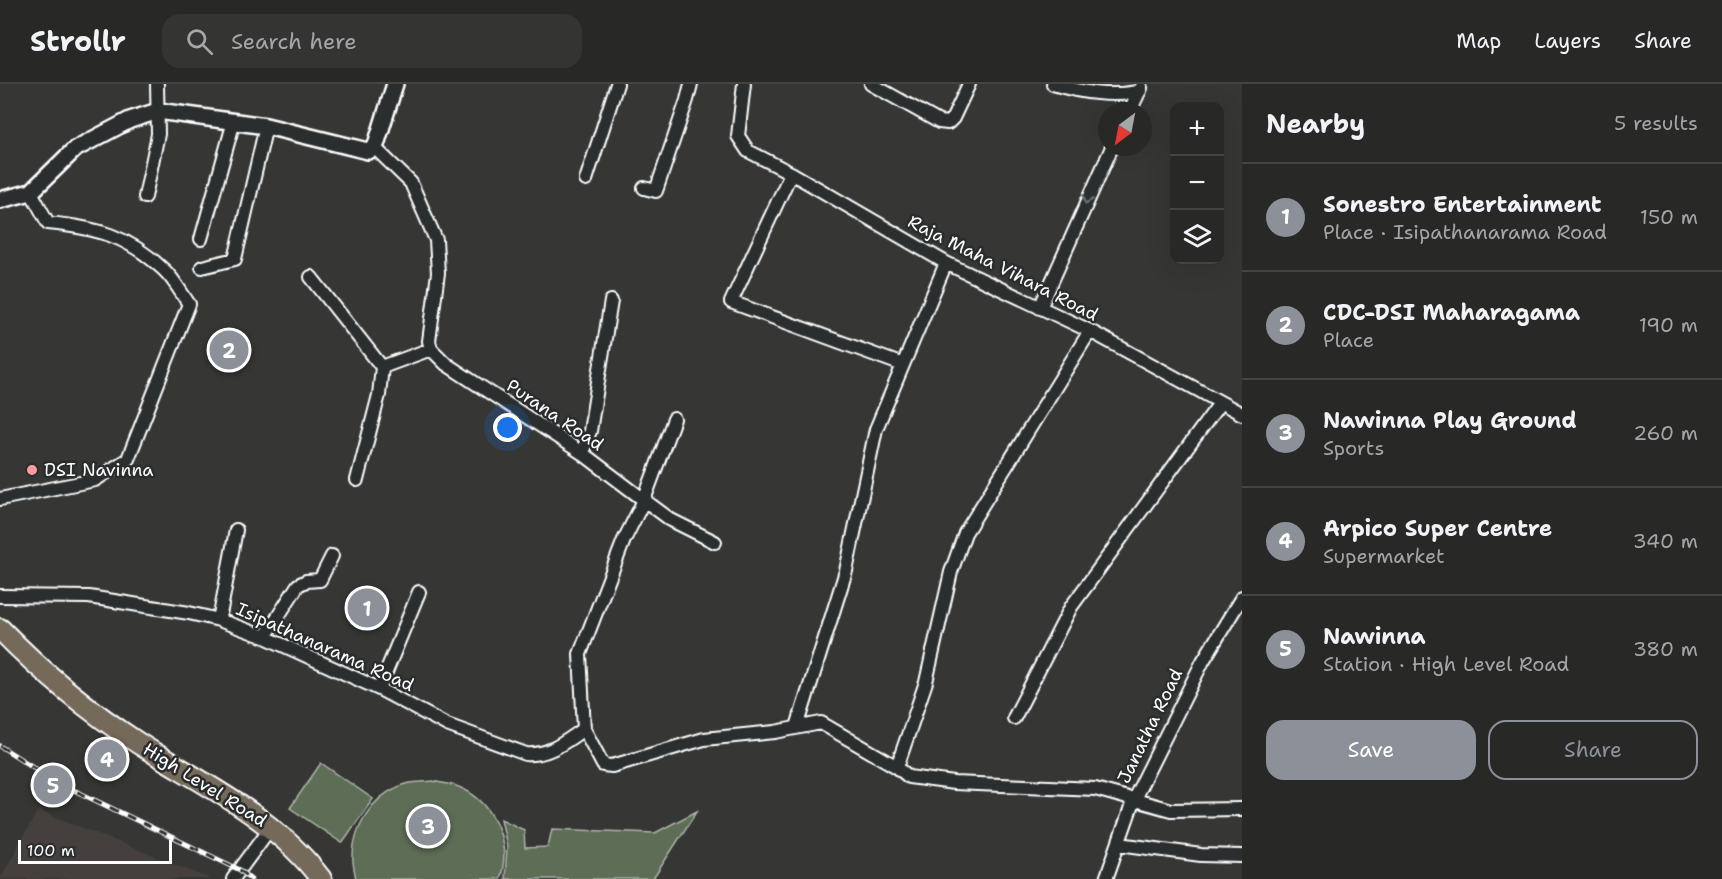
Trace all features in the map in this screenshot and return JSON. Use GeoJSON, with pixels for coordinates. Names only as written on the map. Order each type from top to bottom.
{"type":"FeatureCollection","features":[{"type":"Feature","properties":{"kind":"highway","name":"High Level Road"},"geometry":{"type":"LineString","coordinates":[[0,629],[64,690],[136,741],[271,827],[297,850],[321,879]]}},
{"type":"Feature","properties":{"kind":"street"},"geometry":{"type":"LineString","coordinates":[[145,197],[158,134],[157,84]]}},
{"type":"Feature","properties":{"kind":"street"},"geometry":{"type":"LineString","coordinates":[[0,200],[31,192],[75,149],[130,120],[158,111],[266,126],[368,151],[375,148],[395,84]]}},
{"type":"Feature","properties":{"kind":"street"},"geometry":{"type":"LineString","coordinates":[[586,180],[617,84]]}},
{"type":"Feature","properties":{"kind":"street"},"geometry":{"type":"LineString","coordinates":[[645,188],[656,191],[691,84]]}},
{"type":"Feature","properties":{"kind":"street","name":"Raja Maha Vihara Road"},"geometry":{"type":"LineString","coordinates":[[744,84],[738,136],[748,151],[791,173],[946,263],[1090,331],[1242,414]]}},
{"type":"Feature","properties":{"kind":"street"},"geometry":{"type":"LineString","coordinates":[[870,84],[939,122],[948,123],[953,118],[969,84]]}},
{"type":"Feature","properties":{"kind":"street"},"geometry":{"type":"LineString","coordinates":[[1053,84],[1069,89],[1126,95],[1142,87]]}},
{"type":"Feature","properties":{"kind":"street"},"geometry":{"type":"LineString","coordinates":[[1134,102],[1142,87]]}},
{"type":"Feature","properties":{"kind":"street"},"geometry":{"type":"LineString","coordinates":[[201,239],[234,121]]}},
{"type":"Feature","properties":{"kind":"street"},"geometry":{"type":"LineString","coordinates":[[202,267],[235,259],[266,126]]}},
{"type":"Feature","properties":{"kind":"street"},"geometry":{"type":"LineString","coordinates":[[375,148],[411,183],[436,240],[438,273],[429,341],[431,349],[382,367]]}},
{"type":"Feature","properties":{"kind":"street"},"geometry":{"type":"LineString","coordinates":[[1040,308],[1108,156]]}},
{"type":"Feature","properties":{"kind":"street"},"geometry":{"type":"LineString","coordinates":[[791,173],[731,302],[903,365]]}},
{"type":"Feature","properties":{"kind":"street"},"geometry":{"type":"LineString","coordinates":[[0,498],[94,480],[128,459],[189,304],[165,271],[125,240],[84,227],[48,223],[31,192]]}},
{"type":"Feature","properties":{"kind":"street"},"geometry":{"type":"LineString","coordinates":[[797,727],[846,571],[876,429],[946,263]]}},
{"type":"Feature","properties":{"kind":"street"},"geometry":{"type":"LineString","coordinates":[[311,277],[382,367],[379,395],[357,480]]}},
{"type":"Feature","properties":{"kind":"street"},"geometry":{"type":"LineString","coordinates":[[582,453],[590,431],[611,301]]}},
{"type":"Feature","properties":{"kind":"street"},"geometry":{"type":"LineString","coordinates":[[897,767],[926,682],[951,572],[965,533],[1090,331]]}},
{"type":"Feature","properties":{"kind":"street","name":"Purana Road"},"geometry":{"type":"LineString","coordinates":[[431,349],[446,364],[582,453],[671,520],[715,542]]}},
{"type":"Feature","properties":{"kind":"street"},"geometry":{"type":"LineString","coordinates":[[1014,718],[1071,607],[1220,403]]}},
{"type":"Feature","properties":{"kind":"street"},"geometry":{"type":"LineString","coordinates":[[674,419],[644,500],[624,540],[580,654],[584,729],[603,765],[612,766],[704,739],[775,732],[821,723],[897,767],[909,777],[954,783],[1095,789],[1171,810],[1242,809]]}},
{"type":"Feature","properties":{"kind":"street"},"geometry":{"type":"LineString","coordinates":[[219,620],[236,530]]}},
{"type":"Feature","properties":{"kind":"street"},"geometry":{"type":"LineString","coordinates":[[265,638],[298,585],[306,581],[320,580],[332,556]]}},
{"type":"Feature","properties":{"kind":"street"},"geometry":{"type":"LineString","coordinates":[[379,688],[420,592]]}},
{"type":"Feature","properties":{"kind":"street","name":"Isipathanarama Road"},"geometry":{"type":"LineString","coordinates":[[0,596],[89,597],[219,620],[379,688],[447,725],[526,754],[537,755],[550,751],[584,729]]}},
{"type":"Feature","properties":{"kind":"street","name":"Janatha Road"},"geometry":{"type":"LineString","coordinates":[[1106,879],[1134,799],[1203,661],[1242,597]]}},
{"type":"Feature","properties":{"kind":"street"},"geometry":{"type":"LineString","coordinates":[[233,879],[271,827]]}},
{"type":"Feature","properties":{"kind":"street"},"geometry":{"type":"LineString","coordinates":[[1119,844],[1201,855],[1242,856]]}},
{"type":"Feature","properties":{"kind":"shaded area"},"geometry":{"type":"Polygon","coordinates":[[[38,810],[211,879],[0,879],[38,810]]]}},
{"type":"Feature","properties":{"kind":"green space"},"geometry":{"type":"Polygon","coordinates":[[[321,763],[373,799],[342,843],[290,808],[321,763]]]}},
{"type":"Feature","properties":{"kind":"green space"},"geometry":{"type":"Polygon","coordinates":[[[433,781],[456,786],[469,792],[489,812],[501,837],[503,865],[500,879],[356,879],[353,862],[354,844],[369,810],[387,793],[398,787],[410,783],[433,781]]]}},
{"type":"Feature","properties":{"kind":"green space"},"geometry":{"type":"Polygon","coordinates":[[[697,811],[653,879],[505,879],[507,846],[501,819],[524,830],[525,848],[548,847],[552,829],[655,833],[697,811]]]}},
{"type":"Feature","properties":{"kind":"railway"},"geometry":{"type":"LineString","coordinates":[[0,746],[57,782],[240,870],[251,879]]}},
{"type":"Feature","properties":{"kind":"place","name":"CDC-DSI Maharagama"},"geometry":{"type":"Point","coordinates":[229,350]}},
{"type":"Feature","properties":{"kind":"place","name":"DSI Navinna"},"geometry":{"type":"Point","coordinates":[32,470]}},
{"type":"Feature","properties":{"kind":"place","name":"Sonestro Entertainment"},"geometry":{"type":"Point","coordinates":[367,608]}},
{"type":"Feature","properties":{"kind":"place","name":"Arpico Super Centre"},"geometry":{"type":"Point","coordinates":[107,759]}},
{"type":"Feature","properties":{"kind":"place","name":"Nawinna"},"geometry":{"type":"Point","coordinates":[53,785]}},
{"type":"Feature","properties":{"kind":"place","name":"Nawinna Play Ground"},"geometry":{"type":"Point","coordinates":[428,826]}}]}
